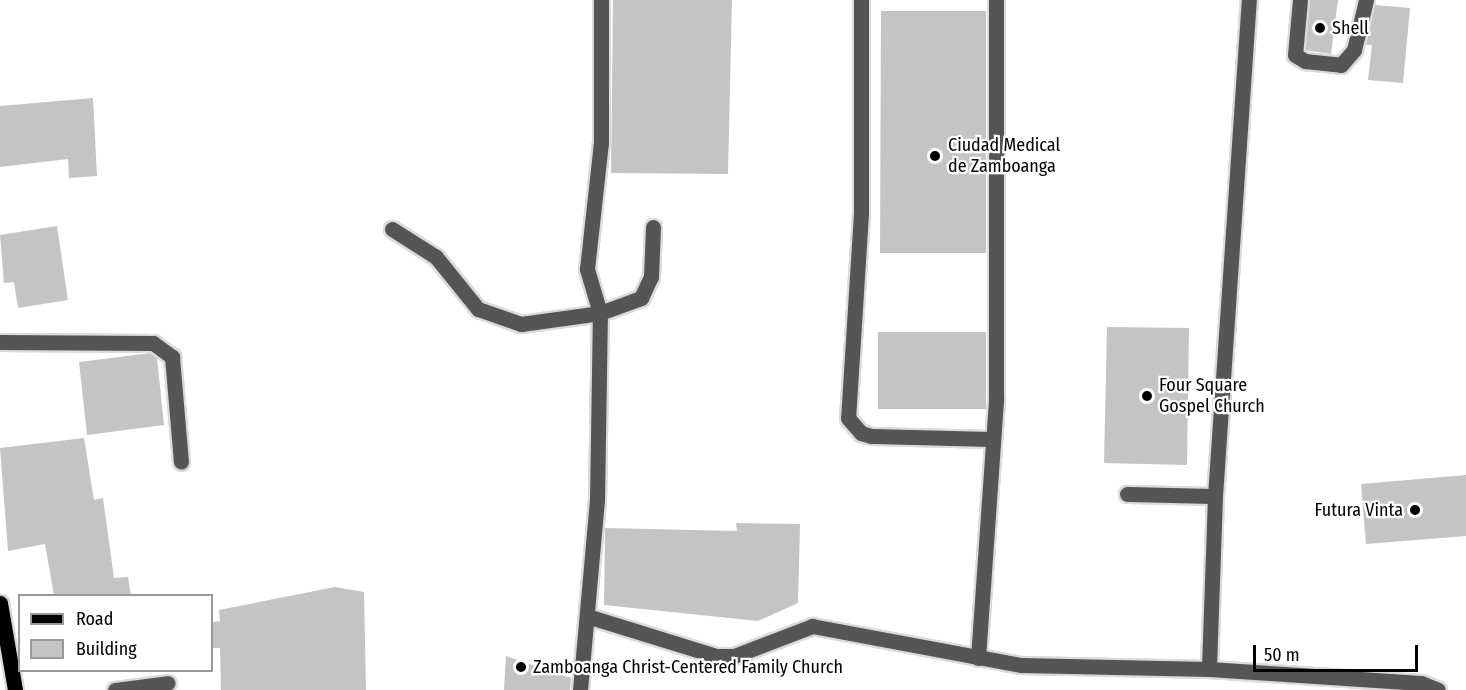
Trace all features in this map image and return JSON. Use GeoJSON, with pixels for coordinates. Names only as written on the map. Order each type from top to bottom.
{"type":"FeatureCollection","features":[{"type":"Feature","properties":{"kind":"main road"},"geometry":{"type":"LineString","coordinates":[[0,603],[15,690]]}},
{"type":"Feature","properties":{"kind":"street"},"geometry":{"type":"LineString","coordinates":[[580,690],[597,501],[600,314],[587,269],[601,143],[601,0]]}},
{"type":"Feature","properties":{"kind":"street"},"geometry":{"type":"LineString","coordinates":[[861,0],[861,213],[848,418],[861,433],[871,436],[993,439]]}},
{"type":"Feature","properties":{"kind":"street"},"geometry":{"type":"LineString","coordinates":[[978,658],[993,439],[996,0]]}},
{"type":"Feature","properties":{"kind":"street"},"geometry":{"type":"LineString","coordinates":[[1209,669],[1215,496],[1249,0]]}},
{"type":"Feature","properties":{"kind":"street"},"geometry":{"type":"LineString","coordinates":[[1300,0],[1295,55],[1305,61],[1341,65],[1354,50],[1365,0]]}},
{"type":"Feature","properties":{"kind":"street"},"geometry":{"type":"LineString","coordinates":[[392,229],[436,257],[465,298],[493,316],[521,324],[600,314],[630,305],[647,289],[653,227]]}},
{"type":"Feature","properties":{"kind":"street"},"geometry":{"type":"LineString","coordinates":[[0,342],[153,343],[172,357],[181,462]]}},
{"type":"Feature","properties":{"kind":"street"},"geometry":{"type":"LineString","coordinates":[[1127,494],[1215,496]]}},
{"type":"Feature","properties":{"kind":"street"},"geometry":{"type":"LineString","coordinates":[[587,616],[716,656],[734,656],[812,626],[1021,665],[1209,669],[1403,681],[1438,690]]}},
{"type":"Feature","properties":{"kind":"street"},"geometry":{"type":"LineString","coordinates":[[115,690],[168,683]]}},
{"type":"Feature","properties":{"kind":"building"},"geometry":{"type":"Polygon","coordinates":[[[613,0],[732,0],[728,174],[611,173],[613,0]]]}},
{"type":"Feature","properties":{"kind":"building","name":"Shell"},"geometry":{"type":"Polygon","coordinates":[[[1310,0],[1338,0],[1331,54],[1305,50],[1310,0]]]}},
{"type":"Feature","properties":{"kind":"building"},"geometry":{"type":"Polygon","coordinates":[[[1375,5],[1410,8],[1403,83],[1368,80],[1372,45],[1366,45],[1375,5]]]}},
{"type":"Feature","properties":{"kind":"building"},"geometry":{"type":"Polygon","coordinates":[[[881,11],[986,11],[986,253],[880,253],[881,11]]]}},
{"type":"Feature","properties":{"kind":"building"},"geometry":{"type":"Polygon","coordinates":[[[93,98],[97,176],[69,178],[68,159],[0,167],[0,106],[93,98]]]}},
{"type":"Feature","properties":{"kind":"building"},"geometry":{"type":"Polygon","coordinates":[[[57,226],[68,300],[18,308],[14,282],[4,283],[0,235],[57,226]]]}},
{"type":"Feature","properties":{"kind":"building","name":"Four Square Gospel Church"},"geometry":{"type":"Polygon","coordinates":[[[1107,327],[1189,328],[1187,465],[1104,463],[1107,327]]]}},
{"type":"Feature","properties":{"kind":"building"},"geometry":{"type":"Polygon","coordinates":[[[878,332],[986,332],[986,409],[878,409],[878,332]]]}},
{"type":"Feature","properties":{"kind":"building"},"geometry":{"type":"Polygon","coordinates":[[[151,353],[157,358],[164,425],[87,435],[79,362],[151,353]]]}},
{"type":"Feature","properties":{"kind":"building"},"geometry":{"type":"Polygon","coordinates":[[[84,438],[94,500],[103,498],[114,578],[128,577],[131,594],[54,594],[45,544],[8,551],[0,448],[84,438]]]}},
{"type":"Feature","properties":{"kind":"building","name":"Futura Vinta"},"geometry":{"type":"Polygon","coordinates":[[[1466,475],[1466,536],[1366,544],[1361,484],[1466,475]]]}},
{"type":"Feature","properties":{"kind":"building"},"geometry":{"type":"Polygon","coordinates":[[[736,523],[800,524],[798,603],[758,621],[604,605],[605,528],[737,531],[736,523]]]}},
{"type":"Feature","properties":{"kind":"building"},"geometry":{"type":"Polygon","coordinates":[[[335,587],[364,592],[366,690],[221,690],[220,648],[213,648],[213,622],[220,621],[219,610],[335,587]]]}},
{"type":"Feature","properties":{"kind":"building","name":"Zamboanga Christ-Centered Family Church"},"geometry":{"type":"Polygon","coordinates":[[[506,656],[571,678],[570,690],[504,690],[506,656]]]}},
{"type":"Feature","properties":{"kind":"place","name":"Shell"},"geometry":{"type":"Point","coordinates":[1320,28]}},
{"type":"Feature","properties":{"kind":"place","name":"Ciudad Medical de Zamboanga"},"geometry":{"type":"Point","coordinates":[935,156]}},
{"type":"Feature","properties":{"kind":"place","name":"Four Square Gospel Church"},"geometry":{"type":"Point","coordinates":[1147,396]}},
{"type":"Feature","properties":{"kind":"place","name":"Futura Vinta"},"geometry":{"type":"Point","coordinates":[1415,510]}},
{"type":"Feature","properties":{"kind":"place","name":"Zamboanga Christ-Centered Family Church"},"geometry":{"type":"Point","coordinates":[521,667]}}]}
